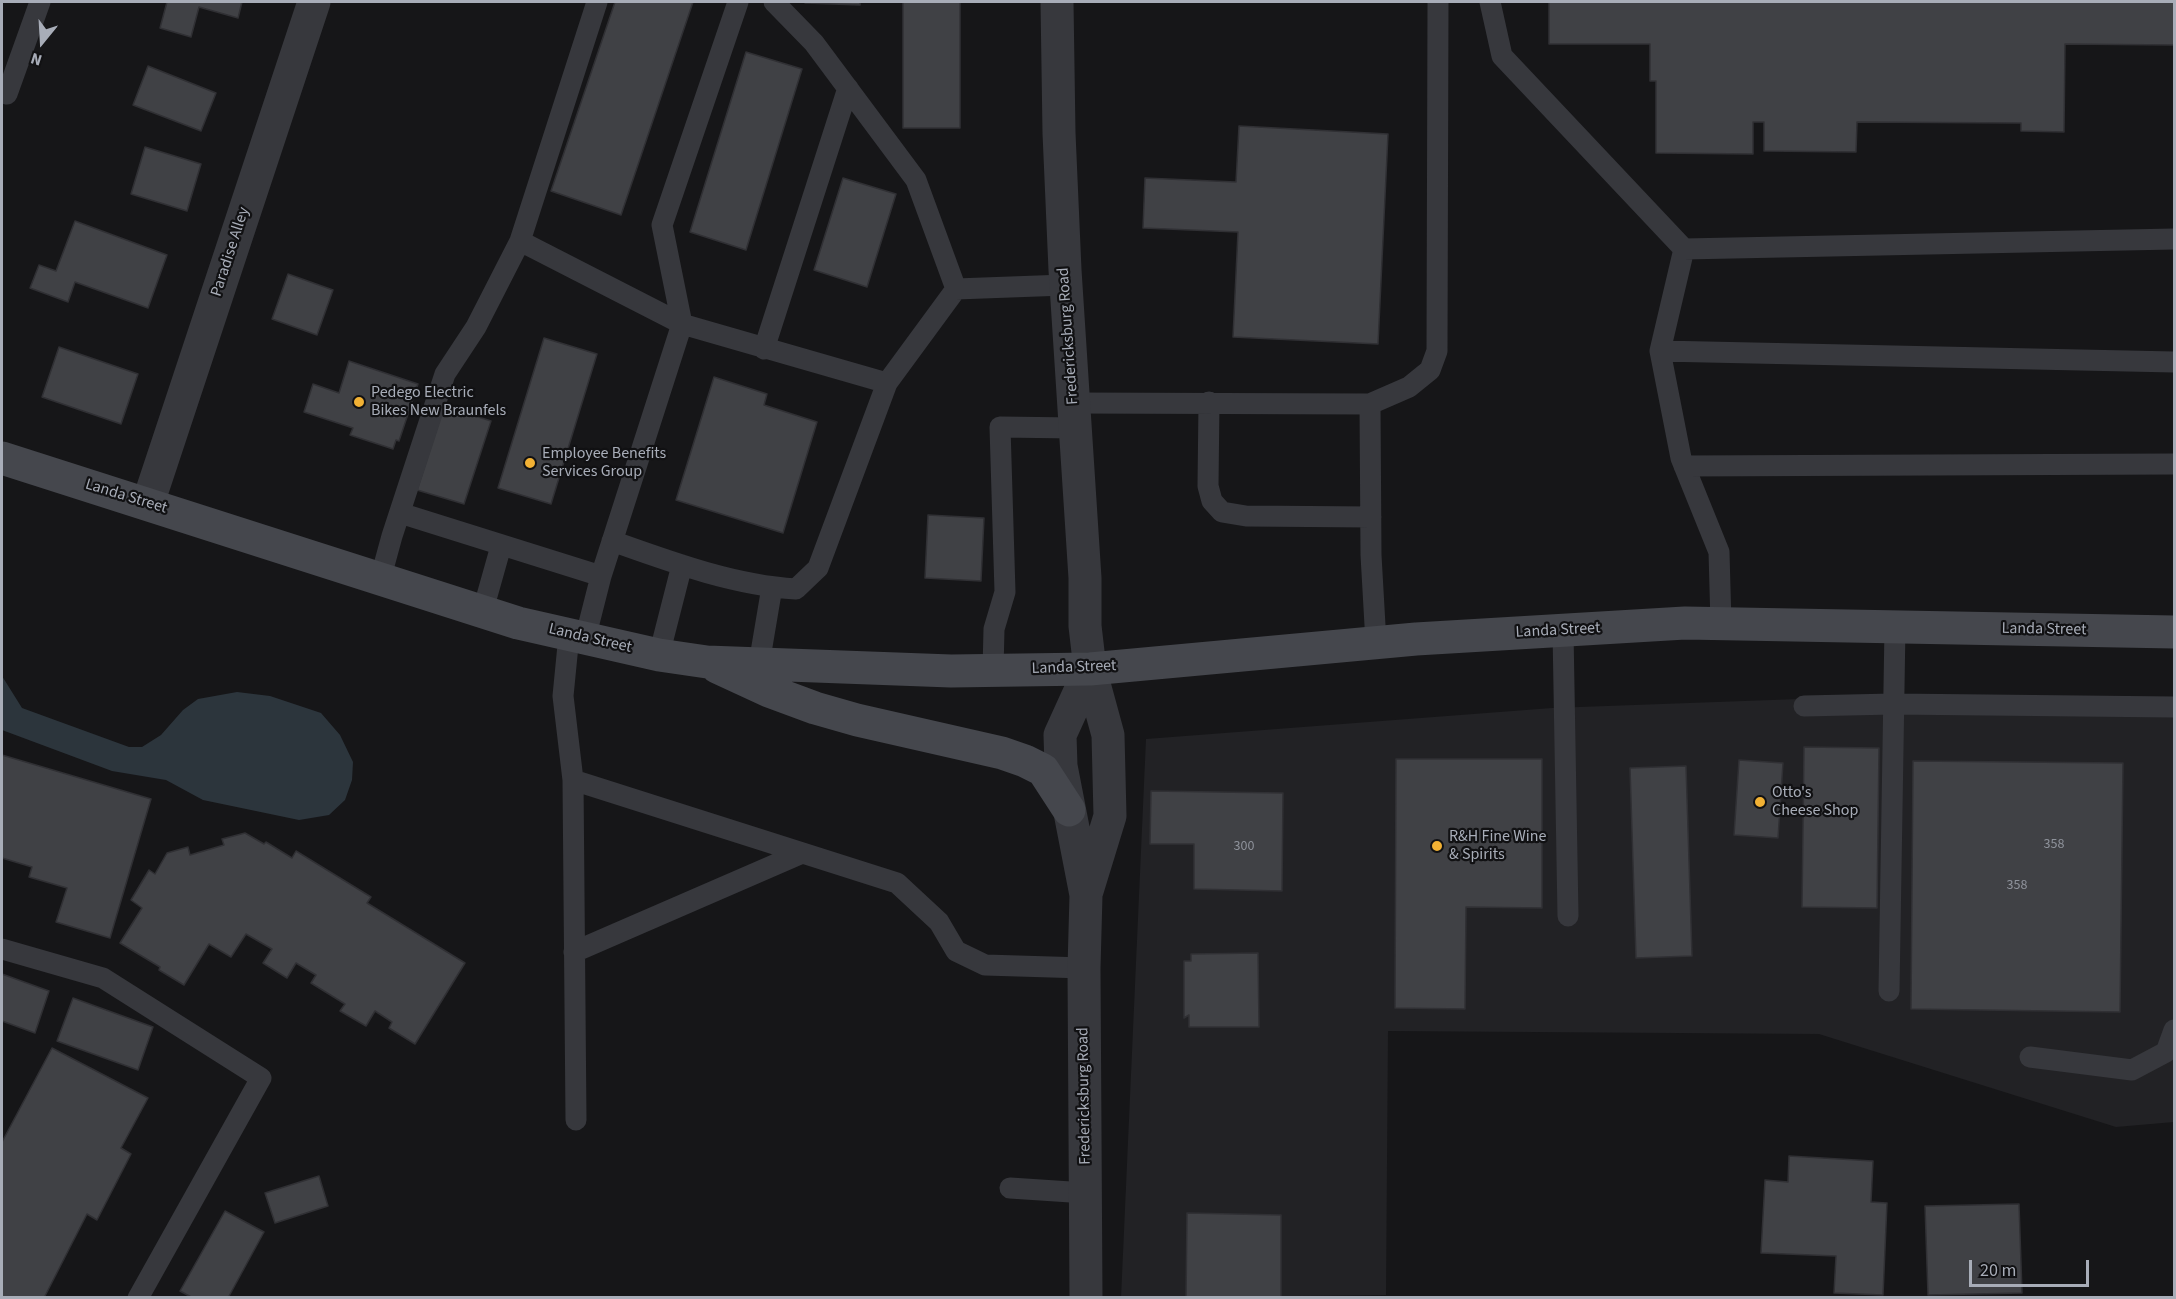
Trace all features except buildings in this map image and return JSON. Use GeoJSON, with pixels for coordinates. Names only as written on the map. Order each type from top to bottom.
{"type":"FeatureCollection","features":[{"type":"Feature","properties":{"kind":"main road","name":"Landa Street"},"geometry":{"type":"LineString","coordinates":[[2,458],[518,622],[659,655],[707,662],[758,674],[1090,669],[1376,643],[1685,623],[2175,632]]}},
{"type":"Feature","properties":{"kind":"main road","name":"Landa Street"},"geometry":{"type":"LineString","coordinates":[[758,674],[814,708],[1002,753],[1025,761],[1043,770],[1070,810]]}},
{"type":"Feature","properties":{"kind":"street","name":"Paradise Alley"},"geometry":{"type":"LineString","coordinates":[[147,503],[314,2]]}},
{"type":"Feature","properties":{"kind":"street","name":"Fredericksburg Road"},"geometry":{"type":"LineString","coordinates":[[1057,2],[1065,285],[1085,578],[1085,626],[1090,669],[1108,735],[1110,816],[1086,895]]}},
{"type":"Feature","properties":{"kind":"street","name":"Fredericksburg Road"},"geometry":{"type":"LineString","coordinates":[[1086,1298],[1084,968],[1086,895],[1061,766],[1060,735],[1090,669]]}},
{"type":"Feature","properties":{"kind":"lane"},"geometry":{"type":"LineString","coordinates":[[3,99],[40,2]]}},
{"type":"Feature","properties":{"kind":"lane"},"geometry":{"type":"LineString","coordinates":[[380,580],[445,374],[476,327],[520,241],[597,2]]}},
{"type":"Feature","properties":{"kind":"lane"},"geometry":{"type":"LineString","coordinates":[[576,1120],[573,780],[563,696],[577,637],[601,576],[682,324],[662,225],[738,2]]}},
{"type":"Feature","properties":{"kind":"lane"},"geometry":{"type":"LineString","coordinates":[[774,2],[814,43],[916,180],[956,289]]}},
{"type":"Feature","properties":{"kind":"lane"},"geometry":{"type":"LineString","coordinates":[[993,670],[994,629],[1005,592],[1000,427],[1074,415],[1209,402],[1370,404],[1409,387],[1430,370],[1437,351],[1438,2]]}},
{"type":"Feature","properties":{"kind":"lane"},"geometry":{"type":"LineString","coordinates":[[1490,2],[1503,56],[1684,249],[2175,239]]}},
{"type":"Feature","properties":{"kind":"lane"},"geometry":{"type":"LineString","coordinates":[[764,349],[848,88]]}},
{"type":"Feature","properties":{"kind":"lane"},"geometry":{"type":"LineString","coordinates":[[520,241],[682,324],[887,383]]}},
{"type":"Feature","properties":{"kind":"lane"},"geometry":{"type":"LineString","coordinates":[[1684,249],[1660,351],[1684,466],[1719,552],[1721,624]]}},
{"type":"Feature","properties":{"kind":"lane"},"geometry":{"type":"LineString","coordinates":[[956,289],[1065,285]]}},
{"type":"Feature","properties":{"kind":"lane"},"geometry":{"type":"LineString","coordinates":[[612,541],[682,565],[772,587],[796,589],[818,568],[887,383],[956,289]]}},
{"type":"Feature","properties":{"kind":"lane"},"geometry":{"type":"LineString","coordinates":[[1660,351],[2175,362]]}},
{"type":"Feature","properties":{"kind":"lane"},"geometry":{"type":"LineString","coordinates":[[1209,402],[1208,486],[1212,501],[1222,512],[1246,516],[1371,517]]}},
{"type":"Feature","properties":{"kind":"lane"},"geometry":{"type":"LineString","coordinates":[[1370,404],[1371,517],[1376,643]]}},
{"type":"Feature","properties":{"kind":"lane"},"geometry":{"type":"LineString","coordinates":[[1684,466],[2175,464]]}},
{"type":"Feature","properties":{"kind":"lane"},"geometry":{"type":"LineString","coordinates":[[400,513],[601,576]]}},
{"type":"Feature","properties":{"kind":"lane"},"geometry":{"type":"LineString","coordinates":[[483,610],[501,546]]}},
{"type":"Feature","properties":{"kind":"lane"},"geometry":{"type":"LineString","coordinates":[[659,655],[682,565]]}},
{"type":"Feature","properties":{"kind":"lane"},"geometry":{"type":"LineString","coordinates":[[758,674],[772,587]]}},
{"type":"Feature","properties":{"kind":"lane"},"geometry":{"type":"LineString","coordinates":[[1889,991],[1895,627]]}},
{"type":"Feature","properties":{"kind":"lane"},"geometry":{"type":"LineString","coordinates":[[1563,631],[1568,916]]}},
{"type":"Feature","properties":{"kind":"lane"},"geometry":{"type":"LineString","coordinates":[[1804,706],[1893,704],[2175,707]]}},
{"type":"Feature","properties":{"kind":"lane"},"geometry":{"type":"LineString","coordinates":[[573,780],[897,883],[939,922],[956,951],[985,964],[1084,968]]}},
{"type":"Feature","properties":{"kind":"lane"},"geometry":{"type":"LineString","coordinates":[[574,952],[802,853]]}},
{"type":"Feature","properties":{"kind":"lane"},"geometry":{"type":"LineString","coordinates":[[2,949],[103,978],[261,1078],[138,1298]]}},
{"type":"Feature","properties":{"kind":"lane"},"geometry":{"type":"LineString","coordinates":[[2030,1057],[2132,1070],[2166,1052],[2175,1030]]}},
{"type":"Feature","properties":{"kind":"lane"},"geometry":{"type":"LineString","coordinates":[[1010,1188],[1086,1193]]}},
{"type":"Feature","properties":{"kind":"shaded area"},"geometry":{"type":"Polygon","coordinates":[[[2,676],[22,708],[129,747],[142,747],[161,735],[183,710],[198,699],[237,692],[270,696],[321,713],[340,735],[353,762],[352,780],[345,800],[329,815],[299,820],[203,800],[166,780],[112,771],[2,730],[2,676]]]}},
{"type":"Feature","properties":{"kind":"shaded area"},"geometry":{"type":"Polygon","coordinates":[[[1854,697],[2174,697],[2174,1122],[2116,1127],[1819,1034],[1388,1031],[1386,1295],[1121,1298],[1146,739],[1552,708],[1854,697]]]}},
{"type":"Feature","properties":{"kind":"place","name":"Pedego Electric Bikes New Braunfels"},"geometry":{"type":"Point","coordinates":[359,402]}},
{"type":"Feature","properties":{"kind":"place","name":"Employee Benefits Services Group"},"geometry":{"type":"Point","coordinates":[530,463]}},
{"type":"Feature","properties":{"kind":"place","name":"Otto's Cheese Shop"},"geometry":{"type":"Point","coordinates":[1760,802]}},
{"type":"Feature","properties":{"kind":"place","name":"R&H Fine Wine & Spirits"},"geometry":{"type":"Point","coordinates":[1437,846]}}]}
